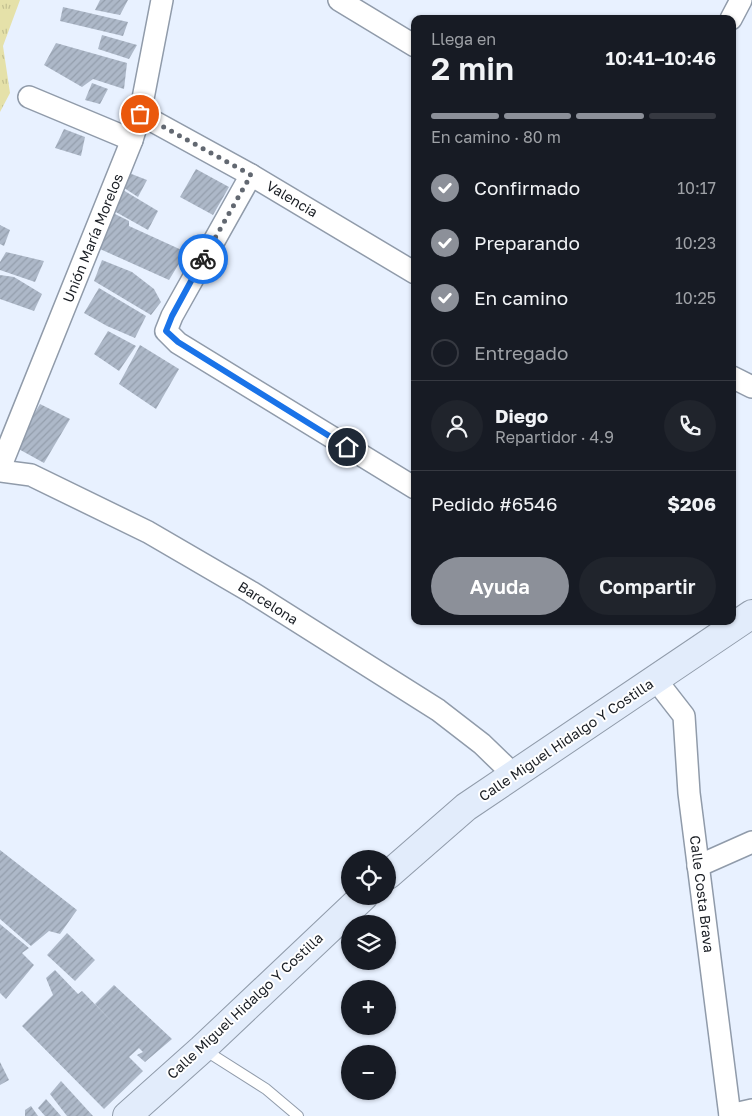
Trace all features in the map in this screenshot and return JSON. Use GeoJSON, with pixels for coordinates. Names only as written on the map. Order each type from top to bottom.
{"type":"FeatureCollection","features":[{"type":"Feature","properties":{"kind":"street","name":"Unión María Morelos"},"geometry":{"type":"LineString","coordinates":[[0,469],[132,140],[140,114],[162,0]]}},
{"type":"Feature","properties":{"kind":"street"},"geometry":{"type":"LineString","coordinates":[[339,0],[411,44]]}},
{"type":"Feature","properties":{"kind":"street"},"geometry":{"type":"LineString","coordinates":[[733,15],[741,0]]}},
{"type":"Feature","properties":{"kind":"street"},"geometry":{"type":"LineString","coordinates":[[29,97],[132,140]]}},
{"type":"Feature","properties":{"kind":"street","name":"Valencia"},"geometry":{"type":"LineString","coordinates":[[140,114],[251,175],[411,271]]}},
{"type":"Feature","properties":{"kind":"street"},"geometry":{"type":"LineString","coordinates":[[251,175],[172,316],[166,331],[178,342],[411,486]]}},
{"type":"Feature","properties":{"kind":"street"},"geometry":{"type":"LineString","coordinates":[[736,379],[752,386]]}},
{"type":"Feature","properties":{"kind":"street","name":"Barcelona"},"geometry":{"type":"LineString","coordinates":[[0,469],[31,475],[148,532],[251,592],[438,710],[482,744],[513,774]]}},
{"type":"Feature","properties":{"kind":"street","name":"Calle Miguel Hidalgo Y Costilla"},"geometry":{"type":"LineString","coordinates":[[396,868],[466,807],[752,615]]}},
{"type":"Feature","properties":{"kind":"street","name":"Calle Costa Brava"},"geometry":{"type":"LineString","coordinates":[[656,680],[684,716],[689,793],[730,1116]]}},
{"type":"Feature","properties":{"kind":"street"},"geometry":{"type":"LineString","coordinates":[[698,866],[752,842]]}},
{"type":"Feature","properties":{"kind":"street","name":"Calle Miguel Hidalgo Y Costilla"},"geometry":{"type":"LineString","coordinates":[[127,1116],[354,905]]}},
{"type":"Feature","properties":{"kind":"street"},"geometry":{"type":"LineString","coordinates":[[730,1116],[752,1110]]}},
{"type":"Feature","properties":{"kind":"lane"},"geometry":{"type":"LineString","coordinates":[[202,1048],[266,1089],[298,1116]]}},
{"type":"Feature","properties":{"kind":"green space"},"geometry":{"type":"Polygon","coordinates":[[[0,0],[20,0],[3,46],[10,93],[0,112],[0,0]]]}},
{"type":"Feature","properties":{"kind":"building"},"geometry":{"type":"Polygon","coordinates":[[[100,0],[128,0],[120,15],[95,10],[100,0]]]}},
{"type":"Feature","properties":{"kind":"building"},"geometry":{"type":"Polygon","coordinates":[[[63,7],[128,22],[123,36],[60,21],[63,7]]]}},
{"type":"Feature","properties":{"kind":"building"},"geometry":{"type":"Polygon","coordinates":[[[102,35],[137,45],[129,59],[98,49],[102,35]]]}},
{"type":"Feature","properties":{"kind":"building"},"geometry":{"type":"Polygon","coordinates":[[[56,43],[127,63],[124,89],[93,79],[82,87],[44,65],[56,43]]]}},
{"type":"Feature","properties":{"kind":"building"},"geometry":{"type":"Polygon","coordinates":[[[92,83],[108,89],[100,104],[85,100],[92,83]]]}},
{"type":"Feature","properties":{"kind":"building"},"geometry":{"type":"Polygon","coordinates":[[[64,129],[85,137],[81,156],[55,148],[64,129]]]}},
{"type":"Feature","properties":{"kind":"building"},"geometry":{"type":"Polygon","coordinates":[[[196,169],[229,187],[213,215],[180,197],[196,169]]]}},
{"type":"Feature","properties":{"kind":"building"},"geometry":{"type":"Polygon","coordinates":[[[129,173],[147,180],[138,197],[121,186],[129,173]]]}},
{"type":"Feature","properties":{"kind":"building"},"geometry":{"type":"Polygon","coordinates":[[[123,190],[158,211],[148,230],[114,211],[123,190]]]}},
{"type":"Feature","properties":{"kind":"building"},"geometry":{"type":"Polygon","coordinates":[[[113,213],[129,221],[129,226],[186,252],[169,280],[100,249],[113,213]]]}},
{"type":"Feature","properties":{"kind":"building"},"geometry":{"type":"Polygon","coordinates":[[[0,225],[10,230],[4,246],[0,244],[0,225]]]}},
{"type":"Feature","properties":{"kind":"building"},"geometry":{"type":"Polygon","coordinates":[[[6,252],[44,261],[35,282],[0,270],[0,262],[6,252]]]}},
{"type":"Feature","properties":{"kind":"building"},"geometry":{"type":"Polygon","coordinates":[[[102,260],[132,272],[154,289],[161,302],[151,315],[94,281],[102,260]]]}},
{"type":"Feature","properties":{"kind":"building"},"geometry":{"type":"Polygon","coordinates":[[[0,275],[14,277],[42,294],[34,311],[0,299],[0,275]]]}},
{"type":"Feature","properties":{"kind":"building"},"geometry":{"type":"Polygon","coordinates":[[[99,288],[146,316],[135,338],[107,326],[84,313],[99,288]]]}},
{"type":"Feature","properties":{"kind":"building"},"geometry":{"type":"Polygon","coordinates":[[[108,331],[136,346],[119,371],[94,354],[108,331]]]}},
{"type":"Feature","properties":{"kind":"building"},"geometry":{"type":"Polygon","coordinates":[[[140,345],[179,369],[156,409],[119,384],[140,345]]]}},
{"type":"Feature","properties":{"kind":"building"},"geometry":{"type":"Polygon","coordinates":[[[40,404],[70,419],[44,463],[15,447],[40,404]]]}},
{"type":"Feature","properties":{"kind":"building"},"geometry":{"type":"Polygon","coordinates":[[[0,850],[77,910],[60,934],[49,931],[31,946],[0,919],[0,850]]]}},
{"type":"Feature","properties":{"kind":"building"},"geometry":{"type":"Polygon","coordinates":[[[0,924],[29,948],[22,953],[34,965],[6,999],[0,993],[0,924]]]}},
{"type":"Feature","properties":{"kind":"building"},"geometry":{"type":"Polygon","coordinates":[[[67,933],[95,960],[75,981],[47,955],[67,933]]]}},
{"type":"Feature","properties":{"kind":"building"},"geometry":{"type":"Polygon","coordinates":[[[55,970],[78,994],[82,991],[122,1032],[95,1004],[114,985],[172,1039],[145,1062],[137,1055],[143,1052],[139,1048],[129,1057],[143,1071],[104,1109],[22,1026],[53,995],[46,978],[55,970]]]}},
{"type":"Feature","properties":{"kind":"building"},"geometry":{"type":"Polygon","coordinates":[[[0,1062],[9,1080],[0,1085],[0,1062]]]}},
{"type":"Feature","properties":{"kind":"building"},"geometry":{"type":"Polygon","coordinates":[[[61,1081],[93,1116],[67,1116],[50,1094],[61,1081]]]}},
{"type":"Feature","properties":{"kind":"building"},"geometry":{"type":"Polygon","coordinates":[[[46,1099],[61,1116],[45,1116],[38,1108],[46,1099]]]}},
{"type":"Feature","properties":{"kind":"building"},"geometry":{"type":"Polygon","coordinates":[[[31,1106],[38,1116],[25,1116],[25,1110],[31,1106]]]}},
{"type":"Feature","properties":{"kind":"way so far"},"geometry":{"type":"LineString","coordinates":[[140,114],[251,175],[203,259]]}},
{"type":"Feature","properties":{"kind":"route"},"geometry":{"type":"LineString","coordinates":[[203,259],[172,316],[166,331],[178,342],[347,447]]}}]}
